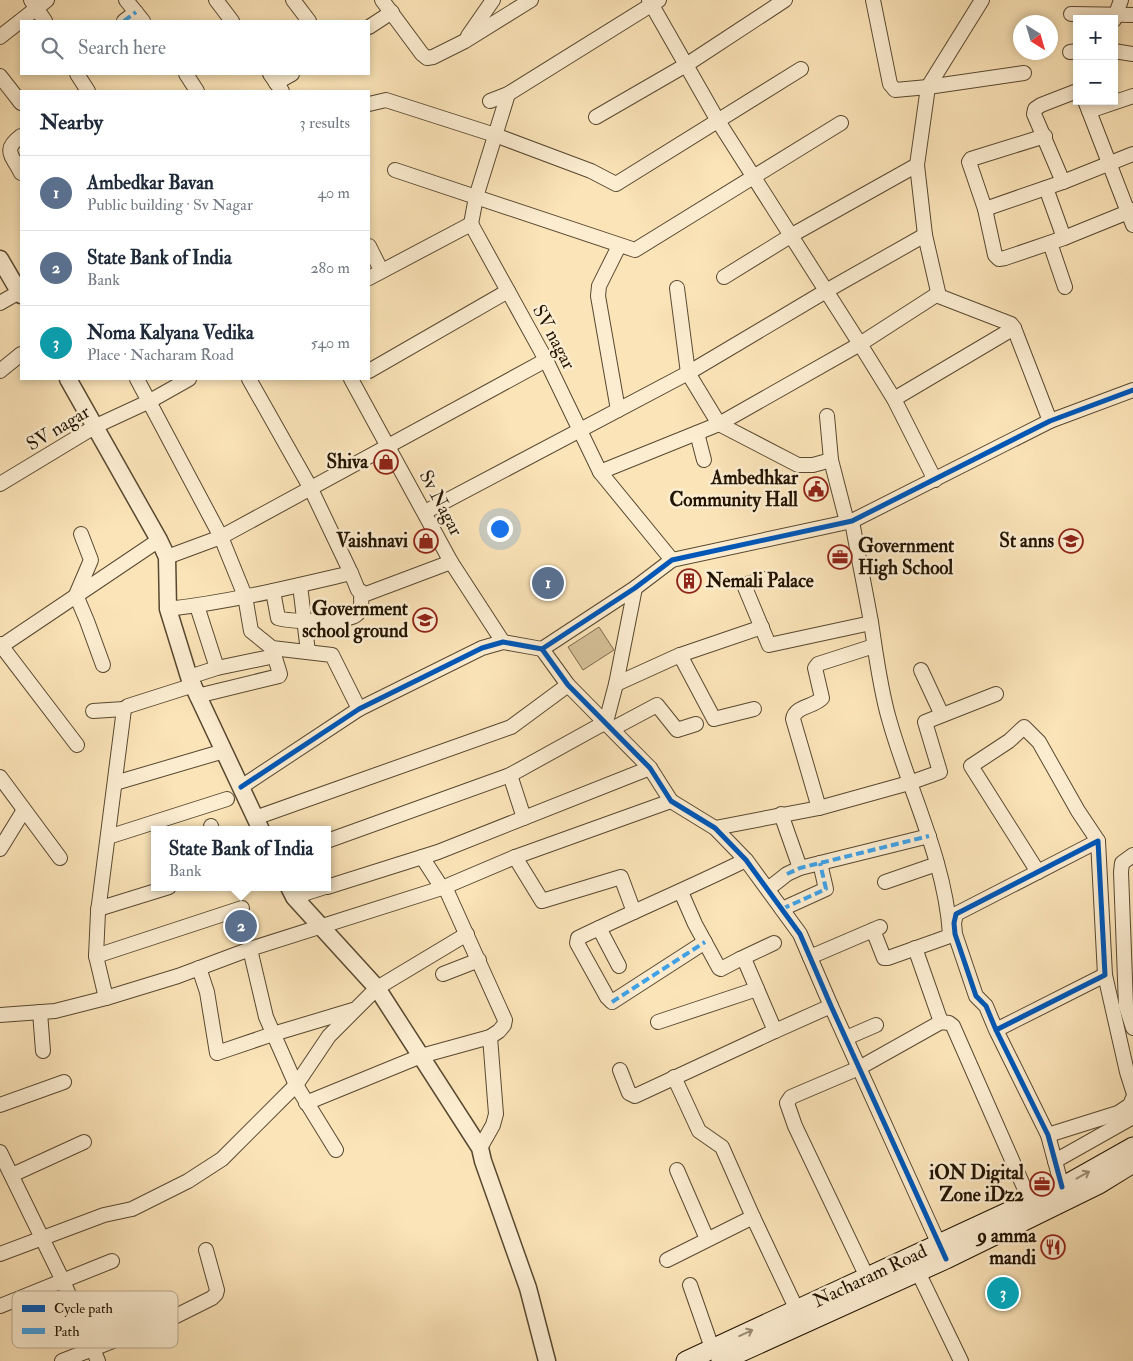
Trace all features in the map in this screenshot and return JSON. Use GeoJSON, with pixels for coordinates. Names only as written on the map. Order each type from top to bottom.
{"type":"FeatureCollection","features":[{"type":"Feature","properties":{"kind":"main road","name":"Nacharam Road"},"geometry":{"type":"LineString","coordinates":[[686,1361],[717,1355],[918,1272],[942,1251],[1030,1201],[1062,1187],[1133,1147]]}},
{"type":"Feature","properties":{"kind":"main road","name":"Nacharam Road"},"geometry":{"type":"LineString","coordinates":[[717,1355],[797,1310],[867,1277],[942,1251],[1099,1184],[1133,1163]]}},
{"type":"Feature","properties":{"kind":"street"},"geometry":{"type":"LineString","coordinates":[[126,0],[139,17]]}},
{"type":"Feature","properties":{"kind":"street"},"geometry":{"type":"LineString","coordinates":[[216,0],[231,20]]}},
{"type":"Feature","properties":{"kind":"street"},"geometry":{"type":"LineString","coordinates":[[293,0],[308,20]]}},
{"type":"Feature","properties":{"kind":"street"},"geometry":{"type":"LineString","coordinates":[[382,0],[422,54],[428,58],[465,40],[532,0]]}},
{"type":"Feature","properties":{"kind":"street"},"geometry":{"type":"LineString","coordinates":[[465,40],[493,0]]}},
{"type":"Feature","properties":{"kind":"street"},"geometry":{"type":"LineString","coordinates":[[596,117],[686,65],[785,0]]}},
{"type":"Feature","properties":{"kind":"street"},"geometry":{"type":"LineString","coordinates":[[874,0],[892,88],[896,90],[928,88],[1024,73]]}},
{"type":"Feature","properties":{"kind":"street"},"geometry":{"type":"LineString","coordinates":[[939,296],[925,235],[917,165],[928,88],[982,0]]}},
{"type":"Feature","properties":{"kind":"street"},"geometry":{"type":"LineString","coordinates":[[1116,15],[1121,0]]}},
{"type":"Feature","properties":{"kind":"street"},"geometry":{"type":"LineString","coordinates":[[490,101],[508,94],[654,2],[686,65],[718,121],[792,235],[894,399],[935,480]]}},
{"type":"Feature","properties":{"kind":"street"},"geometry":{"type":"LineString","coordinates":[[0,36],[38,3],[45,20]]}},
{"type":"Feature","properties":{"kind":"street"},"geometry":{"type":"LineString","coordinates":[[370,26],[392,12]]}},
{"type":"Feature","properties":{"kind":"street"},"geometry":{"type":"LineString","coordinates":[[1071,14],[1082,15]]}},
{"type":"Feature","properties":{"kind":"street"},"geometry":{"type":"LineString","coordinates":[[1118,18],[1133,15]]}},
{"type":"Feature","properties":{"kind":"street"},"geometry":{"type":"LineString","coordinates":[[1118,52],[1133,54]]}},
{"type":"Feature","properties":{"kind":"street"},"geometry":{"type":"LineString","coordinates":[[370,104],[386,100],[495,135],[591,171],[616,184],[801,69]]}},
{"type":"Feature","properties":{"kind":"street"},"geometry":{"type":"LineString","coordinates":[[78,75],[87,90]]}},
{"type":"Feature","properties":{"kind":"street"},"geometry":{"type":"LineString","coordinates":[[187,75],[196,90]]}},
{"type":"Feature","properties":{"kind":"street"},"geometry":{"type":"LineString","coordinates":[[276,83],[290,75]]}},
{"type":"Feature","properties":{"kind":"street"},"geometry":{"type":"LineString","coordinates":[[0,76],[20,102]]}},
{"type":"Feature","properties":{"kind":"street"},"geometry":{"type":"LineString","coordinates":[[1063,182],[1034,114],[1035,109],[1041,105],[1073,93]]}},
{"type":"Feature","properties":{"kind":"street"},"geometry":{"type":"LineString","coordinates":[[370,277],[470,224],[476,197],[508,94]]}},
{"type":"Feature","properties":{"kind":"street"},"geometry":{"type":"LineString","coordinates":[[1045,136],[971,159],[969,162],[985,209],[995,255],[999,258],[1005,258],[1131,215],[1087,106],[1133,96]]}},
{"type":"Feature","properties":{"kind":"street"},"geometry":{"type":"LineString","coordinates":[[395,170],[631,250],[640,248],[841,123]]}},
{"type":"Feature","properties":{"kind":"street"},"geometry":{"type":"LineString","coordinates":[[20,137],[12,143],[10,152],[20,171]]}},
{"type":"Feature","properties":{"kind":"street"},"geometry":{"type":"LineString","coordinates":[[985,209],[1063,182],[1133,154]]}},
{"type":"Feature","properties":{"kind":"street"},"geometry":{"type":"LineString","coordinates":[[724,277],[792,235],[917,165]]}},
{"type":"Feature","properties":{"kind":"street"},"geometry":{"type":"LineString","coordinates":[[1046,188],[1064,238]]}},
{"type":"Feature","properties":{"kind":"street","name":"SV nagar"},"geometry":{"type":"LineString","coordinates":[[470,224],[546,360],[600,472],[672,560]]}},
{"type":"Feature","properties":{"kind":"street"},"geometry":{"type":"LineString","coordinates":[[425,512],[688,374],[826,291],[925,235]]}},
{"type":"Feature","properties":{"kind":"street"},"geometry":{"type":"LineString","coordinates":[[1050,243],[1065,287]]}},
{"type":"Feature","properties":{"kind":"street"},"geometry":{"type":"LineString","coordinates":[[618,410],[598,296],[599,286],[619,246]]}},
{"type":"Feature","properties":{"kind":"street"},"geometry":{"type":"LineString","coordinates":[[370,248],[381,270]]}},
{"type":"Feature","properties":{"kind":"street"},"geometry":{"type":"LineString","coordinates":[[0,258],[20,291]]}},
{"type":"Feature","properties":{"kind":"street"},"geometry":{"type":"LineString","coordinates":[[677,288],[688,374],[719,424],[798,466],[813,465],[831,460]]}},
{"type":"Feature","properties":{"kind":"street"},"geometry":{"type":"LineString","coordinates":[[370,370],[508,291]]}},
{"type":"Feature","properties":{"kind":"street"},"geometry":{"type":"LineString","coordinates":[[0,303],[20,293]]}},
{"type":"Feature","properties":{"kind":"street"},"geometry":{"type":"LineString","coordinates":[[600,472],[719,424],[860,344],[933,296],[939,296],[1008,322],[1014,328],[1050,421]]}},
{"type":"Feature","properties":{"kind":"street"},"geometry":{"type":"LineString","coordinates":[[894,399],[1014,328]]}},
{"type":"Feature","properties":{"kind":"street"},"geometry":{"type":"LineString","coordinates":[[0,371],[20,355]]}},
{"type":"Feature","properties":{"kind":"street"},"geometry":{"type":"LineString","coordinates":[[167,557],[221,537],[546,360]]}},
{"type":"Feature","properties":{"kind":"street"},"geometry":{"type":"LineString","coordinates":[[69,380],[160,540],[167,557],[168,610],[193,686],[258,824],[511,727],[568,685]]}},
{"type":"Feature","properties":{"kind":"street"},"geometry":{"type":"LineString","coordinates":[[93,711],[124,709],[128,706],[193,686],[276,678],[280,674],[273,652],[251,631],[245,596],[221,537],[138,380]]}},
{"type":"Feature","properties":{"kind":"street","name":"SV nagar"},"geometry":{"type":"LineString","coordinates":[[0,484],[96,426],[150,401],[187,380]]}},
{"type":"Feature","properties":{"kind":"street"},"geometry":{"type":"LineString","coordinates":[[251,380],[310,487],[358,590],[366,594],[451,562]]}},
{"type":"Feature","properties":{"kind":"street","name":"Sv Nagar"},"geometry":{"type":"LineString","coordinates":[[354,380],[451,562],[502,642]]}},
{"type":"Feature","properties":{"kind":"street"},"geometry":{"type":"LineString","coordinates":[[241,787],[359,708],[482,648],[502,642],[542,649],[635,588],[672,560],[849,522],[1050,421],[1133,390]]}},
{"type":"Feature","properties":{"kind":"street"},"geometry":{"type":"LineString","coordinates":[[810,957],[876,929],[884,958],[916,948],[950,934],[949,912],[929,836],[888,718],[871,623],[849,522],[831,460],[827,416]]}},
{"type":"Feature","properties":{"kind":"street"},"geometry":{"type":"LineString","coordinates":[[697,433],[704,460]]}},
{"type":"Feature","properties":{"kind":"street"},"geometry":{"type":"LineString","coordinates":[[81,534],[92,560],[76,595],[103,665]]}},
{"type":"Feature","properties":{"kind":"street"},"geometry":{"type":"LineString","coordinates":[[77,745],[0,645],[160,540]]}},
{"type":"Feature","properties":{"kind":"street"},"geometry":{"type":"LineString","coordinates":[[168,610],[273,591],[351,573]]}},
{"type":"Feature","properties":{"kind":"street"},"geometry":{"type":"LineString","coordinates":[[764,579],[744,585],[769,645],[871,623]]}},
{"type":"Feature","properties":{"kind":"street"},"geometry":{"type":"LineString","coordinates":[[300,585],[308,652]]}},
{"type":"Feature","properties":{"kind":"street"},"geometry":{"type":"LineString","coordinates":[[609,725],[635,588]]}},
{"type":"Feature","properties":{"kind":"street"},"geometry":{"type":"LineString","coordinates":[[273,591],[278,618],[305,621],[348,619],[355,616],[360,610],[361,592]]}},
{"type":"Feature","properties":{"kind":"street"},"geometry":{"type":"LineString","coordinates":[[197,606],[217,668]]}},
{"type":"Feature","properties":{"kind":"street"},"geometry":{"type":"LineString","coordinates":[[616,684],[680,655],[762,627]]}},
{"type":"Feature","properties":{"kind":"street"},"geometry":{"type":"LineString","coordinates":[[819,808],[793,719],[794,715],[796,711],[819,702],[822,698],[815,668],[818,664],[874,646]]}},
{"type":"Feature","properties":{"kind":"street"},"geometry":{"type":"LineString","coordinates":[[542,649],[568,685],[650,768],[670,801],[715,828],[746,860],[800,934],[942,1251]]}},
{"type":"Feature","properties":{"kind":"street"},"geometry":{"type":"LineString","coordinates":[[193,686],[217,668],[273,652],[308,652],[332,655],[359,708]]}},
{"type":"Feature","properties":{"kind":"street"},"geometry":{"type":"LineString","coordinates":[[680,655],[714,719],[754,709]]}},
{"type":"Feature","properties":{"kind":"street"},"geometry":{"type":"LineString","coordinates":[[921,670],[942,715]]}},
{"type":"Feature","properties":{"kind":"street"},"geometry":{"type":"LineString","coordinates":[[715,828],[781,814],[799,813],[909,783],[940,772],[925,722],[996,694]]}},
{"type":"Feature","properties":{"kind":"street"},"geometry":{"type":"LineString","coordinates":[[331,840],[510,774],[609,725],[657,706],[677,730],[696,724]]}},
{"type":"Feature","properties":{"kind":"street"},"geometry":{"type":"LineString","coordinates":[[106,998],[96,956],[98,909],[124,709]]}},
{"type":"Feature","properties":{"kind":"street"},"geometry":{"type":"LineString","coordinates":[[1038,872],[971,766],[1009,741],[1024,728],[1039,742],[1078,811],[1098,841],[1105,975],[1133,1091]]}},
{"type":"Feature","properties":{"kind":"street"},"geometry":{"type":"LineString","coordinates":[[115,783],[224,751]]}},
{"type":"Feature","properties":{"kind":"street"},"geometry":{"type":"LineString","coordinates":[[331,885],[422,857],[650,768]]}},
{"type":"Feature","properties":{"kind":"street"},"geometry":{"type":"LineString","coordinates":[[510,774],[524,818]]}},
{"type":"Feature","properties":{"kind":"street"},"geometry":{"type":"LineString","coordinates":[[0,777],[60,858]]}},
{"type":"Feature","properties":{"kind":"street"},"geometry":{"type":"LineString","coordinates":[[108,837],[227,799]]}},
{"type":"Feature","properties":{"kind":"street"},"geometry":{"type":"LineString","coordinates":[[0,1015],[55,1011],[106,998],[199,968],[250,949],[322,928],[444,888],[515,858],[670,801]]}},
{"type":"Feature","properties":{"kind":"street"},"geometry":{"type":"LineString","coordinates":[[0,849],[24,810]]}},
{"type":"Feature","properties":{"kind":"street"},"geometry":{"type":"LineString","coordinates":[[781,814],[800,868]]}},
{"type":"Feature","properties":{"kind":"street"},"geometry":{"type":"LineString","coordinates":[[768,889],[787,874],[800,868],[929,836]]}},
{"type":"Feature","properties":{"kind":"street"},"geometry":{"type":"LineString","coordinates":[[1062,1187],[1048,1136],[986,1006],[976,996],[954,923],[956,914],[1098,841]]}},
{"type":"Feature","properties":{"kind":"street"},"geometry":{"type":"LineString","coordinates":[[1133,855],[1122,863],[1121,872],[1126,1006],[1133,1028]]}},
{"type":"Feature","properties":{"kind":"street"},"geometry":{"type":"LineString","coordinates":[[306,1103],[421,1056],[490,1037],[504,1025],[505,1020],[467,934],[444,888],[422,857]]}},
{"type":"Feature","properties":{"kind":"street"},"geometry":{"type":"LineString","coordinates":[[515,858],[542,901],[619,877],[623,879],[634,912]]}},
{"type":"Feature","properties":{"kind":"street"},"geometry":{"type":"LineString","coordinates":[[705,942],[612,1002],[607,997],[577,943],[578,938],[681,892],[746,860]]}},
{"type":"Feature","properties":{"kind":"street"},"geometry":{"type":"LineString","coordinates":[[782,909],[826,889],[820,863]]}},
{"type":"Feature","properties":{"kind":"street"},"geometry":{"type":"LineString","coordinates":[[885,882],[937,864]]}},
{"type":"Feature","properties":{"kind":"street"},"geometry":{"type":"LineString","coordinates":[[98,909],[157,891]]}},
{"type":"Feature","properties":{"kind":"street"},"geometry":{"type":"LineString","coordinates":[[291,892],[377,988],[480,1148],[528,1288],[547,1361]]}},
{"type":"Feature","properties":{"kind":"street"},"geometry":{"type":"LineString","coordinates":[[681,892],[718,968],[720,969],[774,944]]}},
{"type":"Feature","properties":{"kind":"street"},"geometry":{"type":"LineString","coordinates":[[96,956],[242,908]]}},
{"type":"Feature","properties":{"kind":"street"},"geometry":{"type":"LineString","coordinates":[[599,928],[619,966]]}},
{"type":"Feature","properties":{"kind":"street"},"geometry":{"type":"LineString","coordinates":[[0,1254],[104,1214],[132,1209],[188,1181],[222,1159],[296,1086],[329,1036],[353,1010],[377,988],[467,934]]}},
{"type":"Feature","properties":{"kind":"street"},"geometry":{"type":"LineString","coordinates":[[916,948],[941,1022]]}},
{"type":"Feature","properties":{"kind":"street"},"geometry":{"type":"LineString","coordinates":[[250,949],[266,1017],[273,1034],[296,1086],[336,1150]]}},
{"type":"Feature","properties":{"kind":"street"},"geometry":{"type":"LineString","coordinates":[[443,974],[479,960]]}},
{"type":"Feature","properties":{"kind":"street"},"geometry":{"type":"LineString","coordinates":[[740,960],[745,961],[775,1031]]}},
{"type":"Feature","properties":{"kind":"street"},"geometry":{"type":"LineString","coordinates":[[199,968],[207,992],[217,1053],[353,1010]]}},
{"type":"Feature","properties":{"kind":"street"},"geometry":{"type":"LineString","coordinates":[[996,1030],[1105,975]]}},
{"type":"Feature","properties":{"kind":"street"},"geometry":{"type":"LineString","coordinates":[[658,1022],[757,989]]}},
{"type":"Feature","properties":{"kind":"street"},"geometry":{"type":"LineString","coordinates":[[620,1070],[629,1093],[635,1096],[831,1006]]}},
{"type":"Feature","properties":{"kind":"street"},"geometry":{"type":"LineString","coordinates":[[40,1012],[43,1051]]}},
{"type":"Feature","properties":{"kind":"street"},"geometry":{"type":"LineString","coordinates":[[867,1277],[795,1126],[787,1103],[791,1097],[860,1068],[941,1022],[950,1023],[953,1026],[1030,1201]]}},
{"type":"Feature","properties":{"kind":"street"},"geometry":{"type":"LineString","coordinates":[[846,1038],[876,1025]]}},
{"type":"Feature","properties":{"kind":"street"},"geometry":{"type":"LineString","coordinates":[[480,1148],[493,1125],[496,1114],[490,1037]]}},
{"type":"Feature","properties":{"kind":"street"},"geometry":{"type":"LineString","coordinates":[[674,1077],[698,1131],[722,1147],[797,1310]]}},
{"type":"Feature","properties":{"kind":"street"},"geometry":{"type":"LineString","coordinates":[[0,1105],[64,1082]]}},
{"type":"Feature","properties":{"kind":"street"},"geometry":{"type":"LineString","coordinates":[[1048,1136],[1118,1113],[1130,1105],[1133,1098]]}},
{"type":"Feature","properties":{"kind":"street"},"geometry":{"type":"LineString","coordinates":[[1055,1161],[1133,1117]]}},
{"type":"Feature","properties":{"kind":"street"},"geometry":{"type":"LineString","coordinates":[[12,1176],[84,1142]]}},
{"type":"Feature","properties":{"kind":"street"},"geometry":{"type":"LineString","coordinates":[[0,1152],[66,1291]]}},
{"type":"Feature","properties":{"kind":"street"},"geometry":{"type":"LineString","coordinates":[[677,1170],[707,1239]]}},
{"type":"Feature","properties":{"kind":"street"},"geometry":{"type":"LineString","coordinates":[[667,1260],[753,1217]]}},
{"type":"Feature","properties":{"kind":"street"},"geometry":{"type":"LineString","coordinates":[[178,1316],[216,1294],[217,1290],[206,1250]]}},
{"type":"Feature","properties":{"kind":"street"},"geometry":{"type":"LineString","coordinates":[[39,1291],[112,1261]]}},
{"type":"Feature","properties":{"kind":"street"},"geometry":{"type":"LineString","coordinates":[[918,1272],[961,1361]]}},
{"type":"Feature","properties":{"kind":"street"},"geometry":{"type":"LineString","coordinates":[[690,1285],[717,1355]]}},
{"type":"Feature","properties":{"kind":"street"},"geometry":{"type":"LineString","coordinates":[[0,1306],[12,1301]]}},
{"type":"Feature","properties":{"kind":"street"},"geometry":{"type":"LineString","coordinates":[[62,1361],[95,1355],[110,1348]]}},
{"type":"Feature","properties":{"kind":"shaded area"},"geometry":{"type":"Polygon","coordinates":[[[599,627],[614,650],[583,670],[568,647],[599,627]]]}},
{"type":"Feature","properties":{"kind":"marked path"},"geometry":{"type":"LineString","coordinates":[[125,20],[136,12]]}},
{"type":"Feature","properties":{"kind":"marked path"},"geometry":{"type":"LineString","coordinates":[[787,874],[800,868],[929,836]]}},
{"type":"Feature","properties":{"kind":"marked path"},"geometry":{"type":"LineString","coordinates":[[782,909],[826,889],[820,863]]}},
{"type":"Feature","properties":{"kind":"marked path"},"geometry":{"type":"LineString","coordinates":[[612,1002],[705,942]]}},
{"type":"Feature","properties":{"kind":"cycle path"},"geometry":{"type":"LineString","coordinates":[[241,787],[359,709],[482,648],[503,642],[542,649],[635,588],[672,560],[852,521],[1050,421],[1133,390]]}},
{"type":"Feature","properties":{"kind":"cycle path"},"geometry":{"type":"LineString","coordinates":[[542,649],[568,685],[650,768],[671,801],[715,828],[746,860],[800,934],[946,1259]]}},
{"type":"Feature","properties":{"kind":"cycle path"},"geometry":{"type":"LineString","coordinates":[[996,1030],[1105,975],[1098,841],[956,914],[954,923],[955,934],[976,996],[986,1006],[996,1030],[1048,1135],[1062,1187]]}},
{"type":"Feature","properties":{"kind":"place","name":"Shiva"},"geometry":{"type":"Point","coordinates":[386,462]}},
{"type":"Feature","properties":{"kind":"place","name":"Ambedhkar Community Hall"},"geometry":{"type":"Point","coordinates":[816,489]}},
{"type":"Feature","properties":{"kind":"place","name":"Vaishnavi"},"geometry":{"type":"Point","coordinates":[426,541]}},
{"type":"Feature","properties":{"kind":"place","name":"St anns"},"geometry":{"type":"Point","coordinates":[1071,541]}},
{"type":"Feature","properties":{"kind":"place","name":"Government High School"},"geometry":{"type":"Point","coordinates":[840,557]}},
{"type":"Feature","properties":{"kind":"place","name":"Nemali Palace"},"geometry":{"type":"Point","coordinates":[689,581]}},
{"type":"Feature","properties":{"kind":"place","name":"Ambedkar Bavan"},"geometry":{"type":"Point","coordinates":[548,583]}},
{"type":"Feature","properties":{"kind":"place","name":"Government school ground"},"geometry":{"type":"Point","coordinates":[425,620]}},
{"type":"Feature","properties":{"kind":"place","name":"State Bank of India"},"geometry":{"type":"Point","coordinates":[241,926]}},
{"type":"Feature","properties":{"kind":"place","name":"iON Digital Zone iDz2"},"geometry":{"type":"Point","coordinates":[1042,1184]}},
{"type":"Feature","properties":{"kind":"place","name":"9 amma mandi"},"geometry":{"type":"Point","coordinates":[1053,1247]}},
{"type":"Feature","properties":{"kind":"place","name":"Noma Kalyana Vedika"},"geometry":{"type":"Point","coordinates":[1003,1293]}}]}
